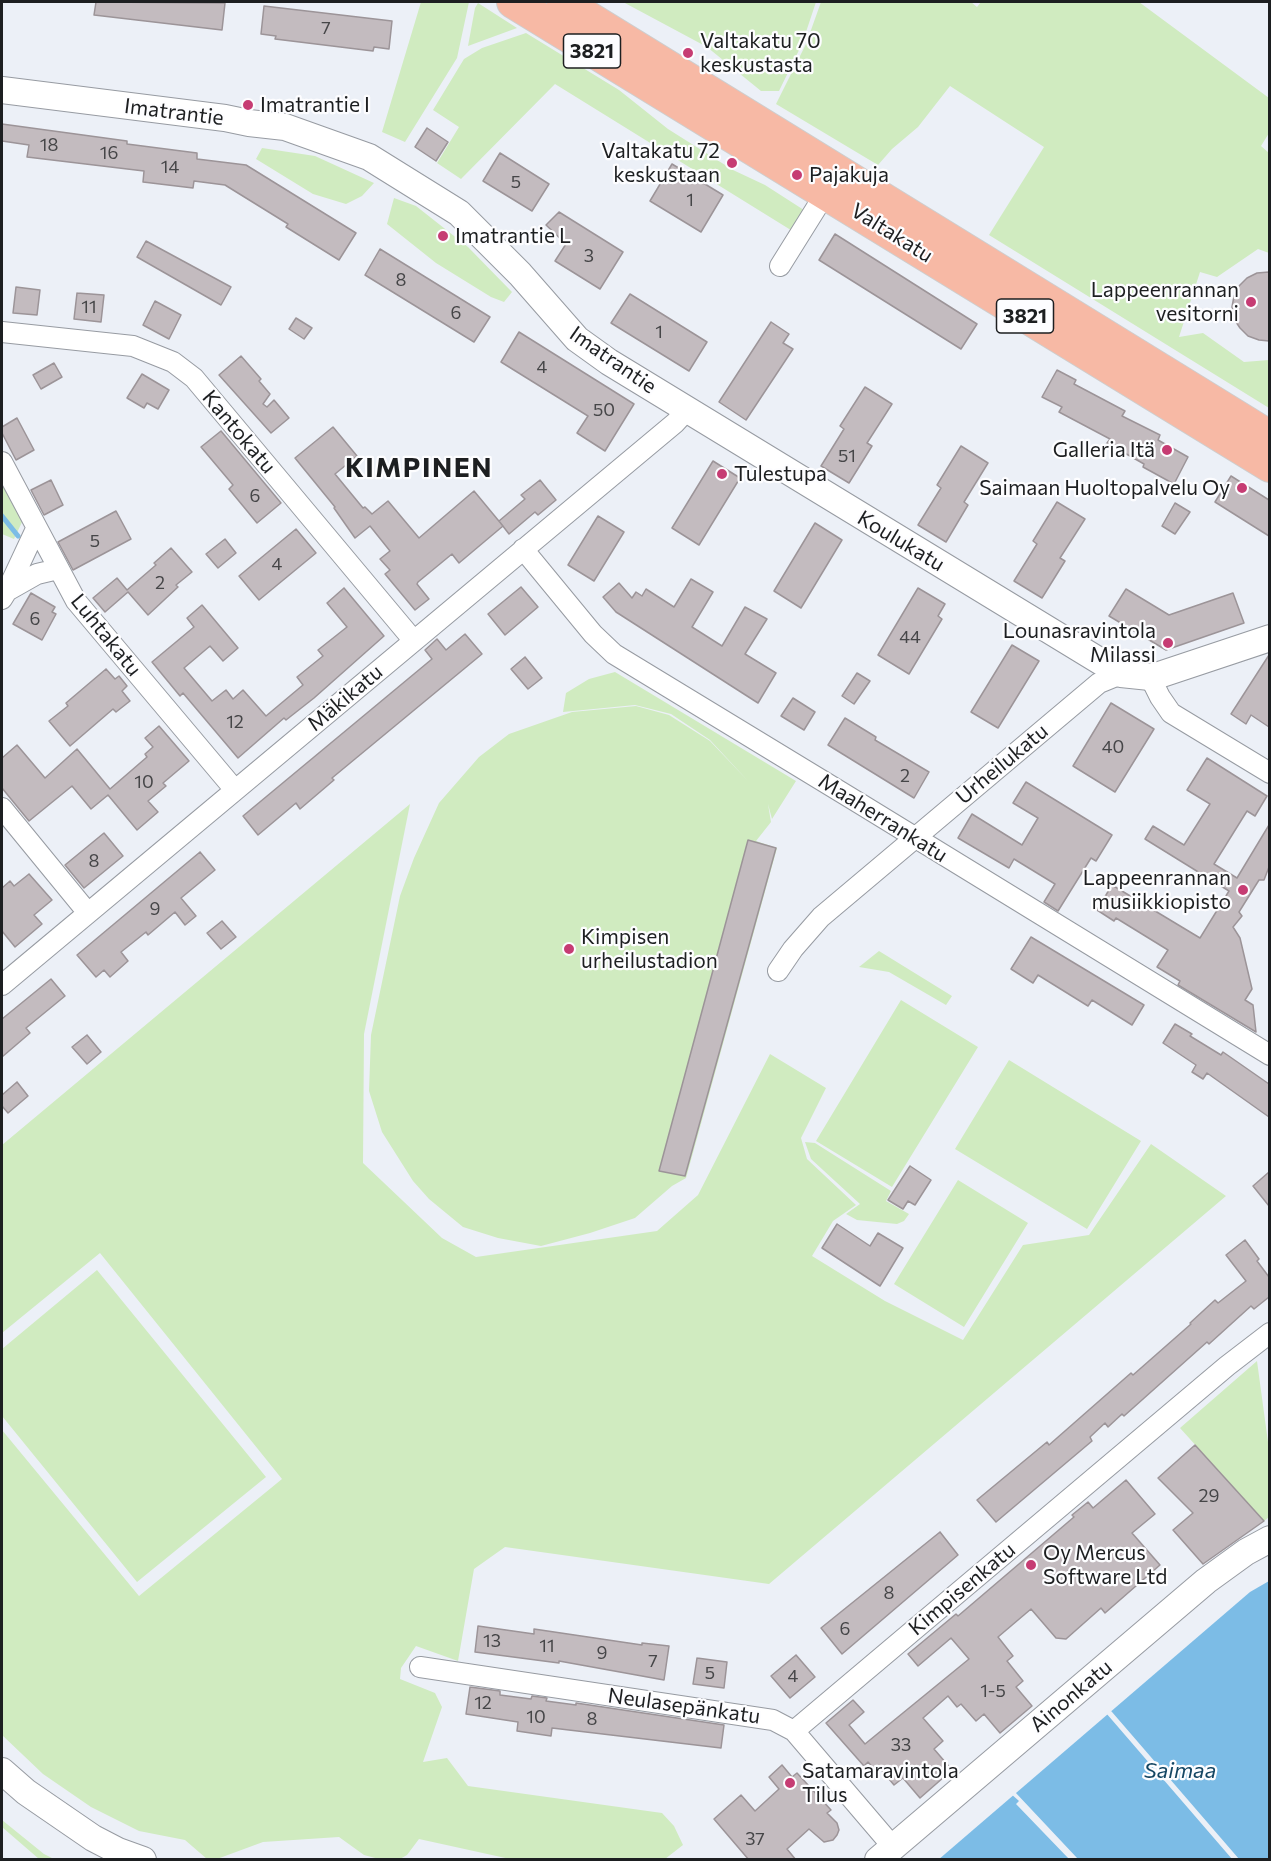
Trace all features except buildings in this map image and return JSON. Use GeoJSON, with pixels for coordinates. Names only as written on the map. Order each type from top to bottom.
{"type":"FeatureCollection","features":[{"type":"Feature","properties":{"kind":"main road","name":"Valtakatu"},"geometry":{"type":"LineString","coordinates":[[513,2],[833,182],[1269,437]]}},
{"type":"Feature","properties":{"kind":"main road","name":"Valtakatu"},"geometry":{"type":"LineString","coordinates":[[563,2],[833,182],[1269,466]]}},
{"type":"Feature","properties":{"kind":"street","name":"Imatrantie"},"geometry":{"type":"LineString","coordinates":[[2,90],[285,127],[369,157],[459,213],[520,274],[578,339],[609,362],[684,409]]}},
{"type":"Feature","properties":{"kind":"street"},"geometry":{"type":"LineString","coordinates":[[780,266],[833,182]]}},
{"type":"Feature","properties":{"kind":"street","name":"Kantokatu"},"geometry":{"type":"LineString","coordinates":[[2,332],[133,346],[173,362],[194,378],[414,641]]}},
{"type":"Feature","properties":{"kind":"street","name":"Mäkikatu"},"geometry":{"type":"LineString","coordinates":[[2,985],[675,423],[684,409]]}},
{"type":"Feature","properties":{"kind":"street","name":"Koulukatu"},"geometry":{"type":"LineString","coordinates":[[684,409],[1121,674]]}},
{"type":"Feature","properties":{"kind":"street","name":"Luhtakatu"},"geometry":{"type":"LineString","coordinates":[[2,462],[76,601],[235,790]]}},
{"type":"Feature","properties":{"kind":"street"},"geometry":{"type":"LineString","coordinates":[[4,595],[36,529]]}},
{"type":"Feature","properties":{"kind":"street","name":"Maaherrankatu"},"geometry":{"type":"LineString","coordinates":[[523,549],[593,634],[614,654],[1269,1056]]}},
{"type":"Feature","properties":{"kind":"street"},"geometry":{"type":"LineString","coordinates":[[4,595],[37,574],[58,568]]}},
{"type":"Feature","properties":{"kind":"street"},"geometry":{"type":"LineString","coordinates":[[1121,674],[1150,677],[1269,638]]}},
{"type":"Feature","properties":{"kind":"street","name":"Urheilukatu"},"geometry":{"type":"LineString","coordinates":[[778,971],[794,947],[821,917],[1099,683],[1121,674]]}},
{"type":"Feature","properties":{"kind":"street"},"geometry":{"type":"LineString","coordinates":[[1150,677],[1171,713],[1269,773]]}},
{"type":"Feature","properties":{"kind":"street"},"geometry":{"type":"LineString","coordinates":[[2,808],[88,913]]}},
{"type":"Feature","properties":{"kind":"street","name":"Kimpisenkatu"},"geometry":{"type":"LineString","coordinates":[[794,1731],[1269,1333]]}},
{"type":"Feature","properties":{"kind":"street","name":"Ainonkatu"},"geometry":{"type":"LineString","coordinates":[[886,1853],[1206,1581],[1269,1539]]}},
{"type":"Feature","properties":{"kind":"street","name":"Neulasepänkatu"},"geometry":{"type":"LineString","coordinates":[[420,1667],[772,1720],[794,1731],[886,1853]]}},
{"type":"Feature","properties":{"kind":"street"},"geometry":{"type":"LineString","coordinates":[[2,1771],[26,1792],[93,1838],[118,1851],[143,1860]]}},
{"type":"Feature","properties":{"kind":"green space"},"geometry":{"type":"Polygon","coordinates":[[[421,2],[469,2],[457,58],[405,142],[382,132],[421,2]]]}},
{"type":"Feature","properties":{"kind":"green space"},"geometry":{"type":"Polygon","coordinates":[[[623,2],[816,2],[802,44],[779,91],[761,91],[707,47],[623,2]]]}},
{"type":"Feature","properties":{"kind":"green space"},"geometry":{"type":"Polygon","coordinates":[[[821,2],[971,2],[977,7],[981,2],[1139,2],[1269,98],[1269,133],[1261,146],[1269,153],[1269,253],[1258,249],[1217,277],[1200,272],[1179,337],[1203,333],[1244,362],[1269,360],[1269,408],[989,235],[1044,147],[950,86],[918,127],[892,149],[878,165],[776,104],[806,44],[821,2]]]}},
{"type":"Feature","properties":{"kind":"green space"},"geometry":{"type":"Polygon","coordinates":[[[478,3],[517,28],[468,46],[478,3]]]}},
{"type":"Feature","properties":{"kind":"green space"},"geometry":{"type":"Polygon","coordinates":[[[526,33],[619,90],[668,129],[733,170],[765,185],[807,212],[794,232],[555,84],[461,179],[437,163],[459,127],[433,110],[464,59],[482,48],[526,33]]]}},
{"type":"Feature","properties":{"kind":"green space"},"geometry":{"type":"Polygon","coordinates":[[[262,148],[315,156],[374,183],[362,196],[346,204],[313,194],[256,159],[262,148]]]}},
{"type":"Feature","properties":{"kind":"green space"},"geometry":{"type":"Polygon","coordinates":[[[394,198],[416,206],[468,247],[512,292],[504,302],[491,297],[436,263],[387,224],[394,198]]]}},
{"type":"Feature","properties":{"kind":"green space"},"geometry":{"type":"Polygon","coordinates":[[[2,480],[23,520],[14,539],[2,534],[2,480]]]}},
{"type":"Feature","properties":{"kind":"green space","name":"Kimpisen urheilustadion"},"geometry":{"type":"Polygon","coordinates":[[[615,672],[796,781],[772,819],[768,804],[771,822],[756,841],[777,848],[686,1178],[672,1186],[635,1218],[541,1246],[498,1238],[463,1227],[429,1199],[413,1181],[382,1132],[369,1091],[371,1035],[400,896],[439,803],[479,757],[509,734],[572,712],[636,706],[669,715],[710,741],[749,782],[710,740],[671,714],[635,705],[563,712],[566,693],[589,679],[615,672]]]}},
{"type":"Feature","properties":{"kind":"green space"},"geometry":{"type":"Polygon","coordinates":[[[410,804],[364,1034],[363,1163],[442,1238],[476,1257],[657,1231],[698,1195],[770,1054],[826,1088],[801,1138],[807,1159],[856,1205],[833,1221],[812,1256],[885,1301],[963,1340],[1023,1245],[1089,1235],[1151,1144],[1226,1196],[769,1584],[505,1547],[474,1569],[458,1661],[416,1646],[401,1668],[400,1679],[435,1693],[442,1707],[423,1762],[447,1758],[468,1786],[662,1813],[674,1826],[683,1845],[665,1859],[510,1859],[419,1839],[407,1855],[400,1859],[379,1859],[364,1855],[339,1837],[263,1842],[217,1859],[207,1859],[185,1840],[139,1831],[91,1807],[43,1774],[2,1735],[2,1430],[139,1596],[282,1479],[100,1253],[2,1333],[2,1145],[410,804]]]}},
{"type":"Feature","properties":{"kind":"green space"},"geometry":{"type":"Polygon","coordinates":[[[879,951],[952,996],[946,1005],[889,972],[859,967],[879,951]]]}},
{"type":"Feature","properties":{"kind":"green space"},"geometry":{"type":"Polygon","coordinates":[[[901,1000],[978,1047],[892,1187],[816,1141],[901,1000]]]}},
{"type":"Feature","properties":{"kind":"green space"},"geometry":{"type":"Polygon","coordinates":[[[1009,1060],[1141,1141],[1087,1229],[955,1149],[1009,1060]]]}},
{"type":"Feature","properties":{"kind":"green space"},"geometry":{"type":"Polygon","coordinates":[[[805,1142],[815,1143],[891,1191],[886,1201],[909,1214],[904,1221],[897,1224],[857,1220],[846,1214],[860,1204],[811,1159],[805,1142]]]}},
{"type":"Feature","properties":{"kind":"green space"},"geometry":{"type":"Polygon","coordinates":[[[958,1180],[1028,1223],[964,1327],[894,1284],[958,1180]]]}},
{"type":"Feature","properties":{"kind":"green space"},"geometry":{"type":"Polygon","coordinates":[[[97,1270],[266,1477],[137,1582],[2,1416],[2,1349],[97,1270]]]}},
{"type":"Feature","properties":{"kind":"green space"},"geometry":{"type":"Polygon","coordinates":[[[1257,1361],[1270,1457],[1269,1517],[1264,1521],[1180,1428],[1257,1361]]]}},
{"type":"Feature","properties":{"kind":"green space"},"geometry":{"type":"Polygon","coordinates":[[[2,1820],[44,1854],[54,1859],[39,1859],[2,1827],[2,1820]]]}},
{"type":"Feature","properties":{"kind":"water","name":"Saimaa"},"geometry":{"type":"Polygon","coordinates":[[[1269,1581],[1269,1859],[938,1860],[1250,1592],[1269,1581]]]}},
{"type":"Feature","properties":{"kind":"pier"},"geometry":{"type":"Polygon","coordinates":[[[1110,1710],[1239,1859],[1232,1859],[1106,1713],[1110,1710]]]}},
{"type":"Feature","properties":{"kind":"pier"},"geometry":{"type":"Polygon","coordinates":[[[1013,1790],[1078,1859],[1069,1859],[1016,1804],[1019,1801],[1010,1793],[1013,1790]]]}},
{"type":"Feature","properties":{"kind":"waterway"},"geometry":{"type":"LineString","coordinates":[[2,516],[18,536]]}},
{"type":"Feature","properties":{"kind":"place","name":"Valtakatu 70 keskustasta"},"geometry":{"type":"Point","coordinates":[688,53]}},
{"type":"Feature","properties":{"kind":"place","name":"Imatrantie I"},"geometry":{"type":"Point","coordinates":[248,105]}},
{"type":"Feature","properties":{"kind":"place","name":"Valtakatu 72 keskustaan"},"geometry":{"type":"Point","coordinates":[732,163]}},
{"type":"Feature","properties":{"kind":"place","name":"Pajakuja"},"geometry":{"type":"Point","coordinates":[797,175]}},
{"type":"Feature","properties":{"kind":"place","name":"Imatrantie L"},"geometry":{"type":"Point","coordinates":[443,236]}},
{"type":"Feature","properties":{"kind":"place","name":"Lappeenrannan vesitorni"},"geometry":{"type":"Point","coordinates":[1251,302]}},
{"type":"Feature","properties":{"kind":"place","name":"Galleria Itä"},"geometry":{"type":"Point","coordinates":[1167,450]}},
{"type":"Feature","properties":{"kind":"place","name":"Tulestupa"},"geometry":{"type":"Point","coordinates":[722,474]}},
{"type":"Feature","properties":{"kind":"place","name":"Saimaan Huoltopalvelu Oy"},"geometry":{"type":"Point","coordinates":[1242,488]}},
{"type":"Feature","properties":{"kind":"place","name":"Lounasravintola Milassi"},"geometry":{"type":"Point","coordinates":[1168,643]}},
{"type":"Feature","properties":{"kind":"place","name":"Lappeenrannan musiikkiopisto"},"geometry":{"type":"Point","coordinates":[1243,890]}},
{"type":"Feature","properties":{"kind":"place","name":"Kimpisen urheilustadion"},"geometry":{"type":"Point","coordinates":[569,949]}},
{"type":"Feature","properties":{"kind":"place","name":"Oy Mercus Software Ltd"},"geometry":{"type":"Point","coordinates":[1031,1565]}},
{"type":"Feature","properties":{"kind":"place","name":"Satamaravintola Tilus"},"geometry":{"type":"Point","coordinates":[790,1783]}},
{"type":"Feature","properties":{"kind":"district","name":"KIMPINEN"},"geometry":{"type":"Point","coordinates":[419,468]}}]}
